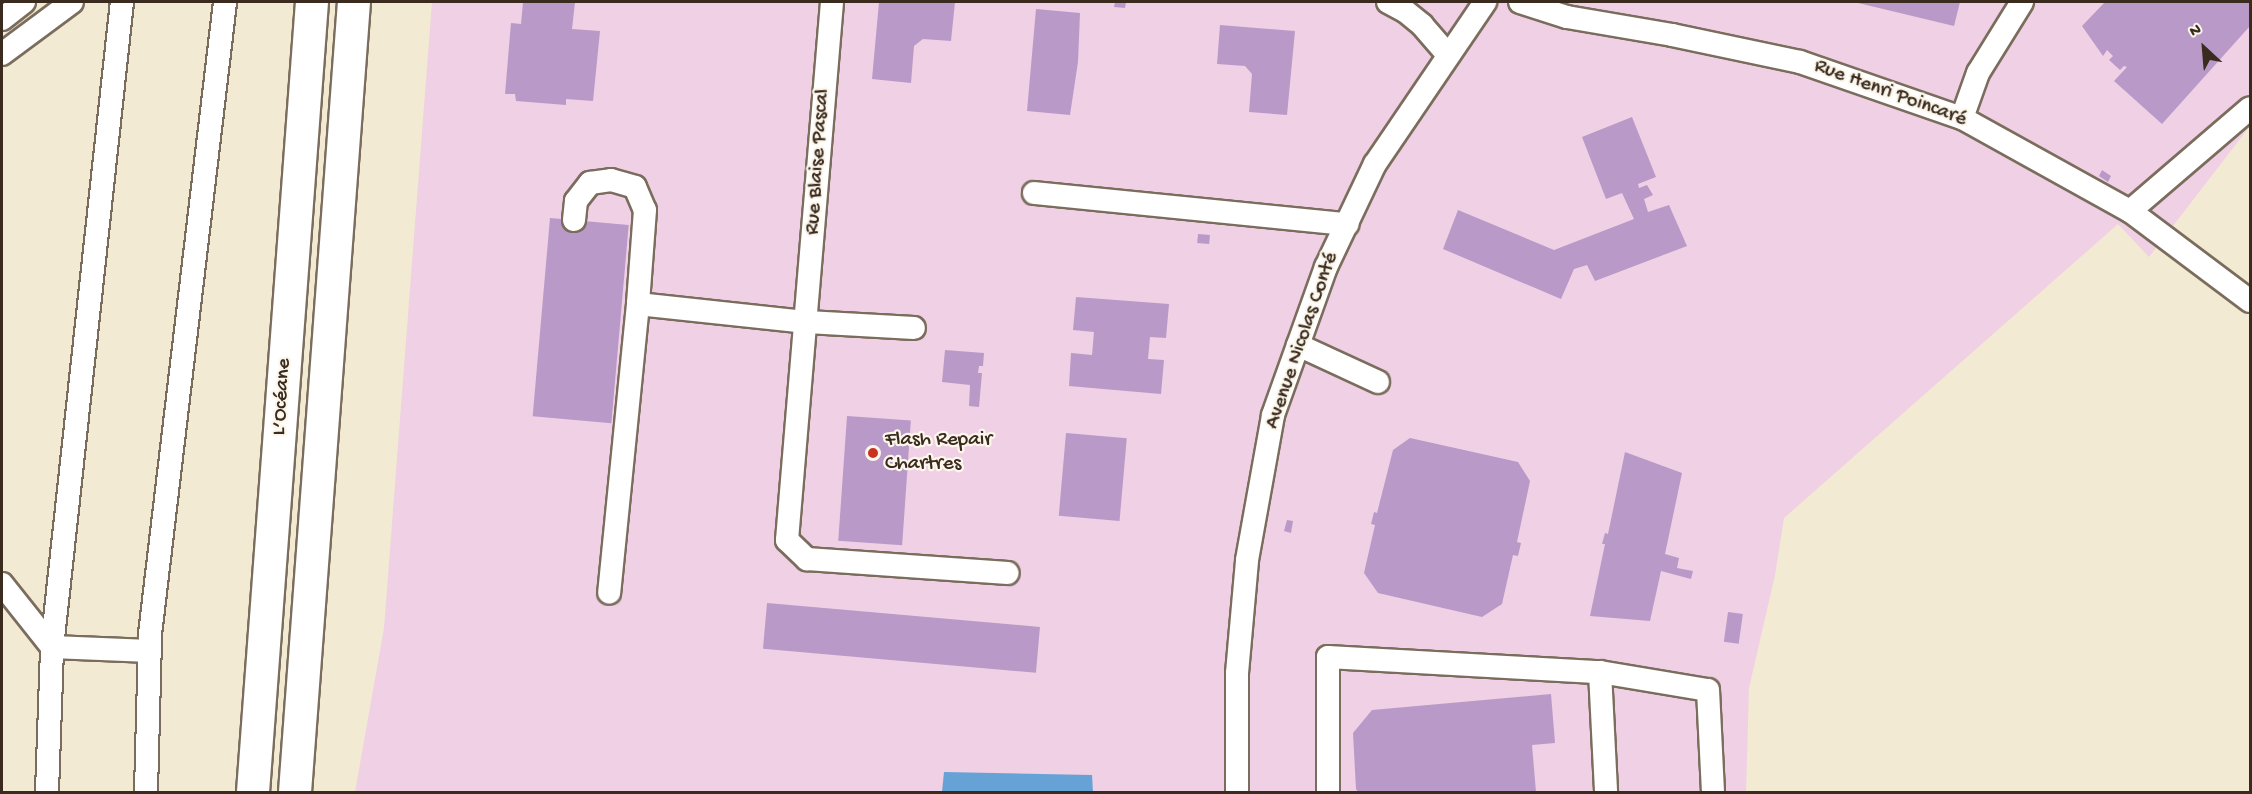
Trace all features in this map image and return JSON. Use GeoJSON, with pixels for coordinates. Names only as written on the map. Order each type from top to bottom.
{"type":"FeatureCollection","features":[{"type":"Feature","properties":{"kind":"highway","name":"L’Océane"},"geometry":{"type":"LineString","coordinates":[[253,792],[312,2]]}},
{"type":"Feature","properties":{"kind":"highway","name":"L’Océane"},"geometry":{"type":"LineString","coordinates":[[295,792],[354,2]]}},
{"type":"Feature","properties":{"kind":"street"},"geometry":{"type":"LineString","coordinates":[[2,19],[24,2]]}},
{"type":"Feature","properties":{"kind":"street"},"geometry":{"type":"LineString","coordinates":[[2,54],[72,2]]}},
{"type":"Feature","properties":{"kind":"street"},"geometry":{"type":"LineString","coordinates":[[47,792],[52,647],[122,2]]}},
{"type":"Feature","properties":{"kind":"street"},"geometry":{"type":"LineString","coordinates":[[146,792],[150,651],[178,382],[225,2]]}},
{"type":"Feature","properties":{"kind":"street","name":"Rue Blaise Pascal"},"geometry":{"type":"LineString","coordinates":[[832,2],[787,540],[807,559],[1008,573]]}},
{"type":"Feature","properties":{"kind":"street"},"geometry":{"type":"LineString","coordinates":[[1388,2],[1405,11],[1422,25],[1447,54]]}},
{"type":"Feature","properties":{"kind":"street","name":"Avenue Nicolas Conté"},"geometry":{"type":"LineString","coordinates":[[1237,792],[1237,673],[1247,560],[1273,415],[1326,267],[1375,164],[1447,54],[1485,2]]}},
{"type":"Feature","properties":{"kind":"street","name":"Rue Henri Poincaré"},"geometry":{"type":"LineString","coordinates":[[1520,2],[1566,17],[1672,35],[1800,62],[1962,118],[2130,211],[2250,301]]}},
{"type":"Feature","properties":{"kind":"street"},"geometry":{"type":"LineString","coordinates":[[1962,118],[1978,73],[2022,2]]}},
{"type":"Feature","properties":{"kind":"street"},"geometry":{"type":"LineString","coordinates":[[2130,211],[2250,108]]}},
{"type":"Feature","properties":{"kind":"street"},"geometry":{"type":"LineString","coordinates":[[574,220],[576,201],[590,183],[611,180],[635,187],[645,210],[638,304],[609,594]]}},
{"type":"Feature","properties":{"kind":"street"},"geometry":{"type":"LineString","coordinates":[[1035,193],[1347,224]]}},
{"type":"Feature","properties":{"kind":"street"},"geometry":{"type":"LineString","coordinates":[[638,304],[807,322],[914,328]]}},
{"type":"Feature","properties":{"kind":"street"},"geometry":{"type":"LineString","coordinates":[[1298,345],[1378,382]]}},
{"type":"Feature","properties":{"kind":"street"},"geometry":{"type":"LineString","coordinates":[[2,584],[52,647],[150,651]]}},
{"type":"Feature","properties":{"kind":"street"},"geometry":{"type":"LineString","coordinates":[[1328,792],[1328,657],[1600,672],[1708,690],[1713,792]]}},
{"type":"Feature","properties":{"kind":"street"},"geometry":{"type":"LineString","coordinates":[[1600,672],[1606,792]]}},
{"type":"Feature","properties":{"kind":"shaded area"},"geometry":{"type":"Polygon","coordinates":[[[432,2],[2250,2],[2250,126],[2149,257],[2118,224],[1784,518],[1775,575],[1749,688],[1746,792],[355,792],[384,628],[432,2]]]}},
{"type":"Feature","properties":{"kind":"water"},"geometry":{"type":"Polygon","coordinates":[[[944,772],[1092,775],[1093,792],[942,792],[944,772]]]}},
{"type":"Feature","properties":{"kind":"building"},"geometry":{"type":"Polygon","coordinates":[[[523,2],[575,2],[572,29],[600,31],[593,101],[566,99],[566,105],[516,101],[515,94],[505,94],[511,23],[521,24],[523,2]]]}},
{"type":"Feature","properties":{"kind":"building"},"geometry":{"type":"Polygon","coordinates":[[[879,2],[955,2],[951,41],[923,39],[914,46],[911,83],[872,79],[879,2]]]}},
{"type":"Feature","properties":{"kind":"building"},"geometry":{"type":"Polygon","coordinates":[[[1115,2],[1126,2],[1125,8],[1114,7],[1115,2]]]}},
{"type":"Feature","properties":{"kind":"building"},"geometry":{"type":"Polygon","coordinates":[[[1854,2],[1960,2],[1954,26],[1854,2]]]}},
{"type":"Feature","properties":{"kind":"building"},"geometry":{"type":"Polygon","coordinates":[[[2105,2],[2250,2],[2250,26],[2162,124],[2114,81],[2127,67],[2124,66],[2120,70],[2109,60],[2113,56],[2107,50],[2103,56],[2082,26],[2105,2]]]}},
{"type":"Feature","properties":{"kind":"building"},"geometry":{"type":"Polygon","coordinates":[[[1036,9],[1080,13],[1078,62],[1070,115],[1027,111],[1036,9]]]}},
{"type":"Feature","properties":{"kind":"building"},"geometry":{"type":"Polygon","coordinates":[[[1220,25],[1295,31],[1287,115],[1249,112],[1252,74],[1245,66],[1217,64],[1220,25]]]}},
{"type":"Feature","properties":{"kind":"building"},"geometry":{"type":"Polygon","coordinates":[[[1632,117],[1656,177],[1638,184],[1639,188],[1647,185],[1653,195],[1644,199],[1648,212],[1669,205],[1687,246],[1595,281],[1587,265],[1574,269],[1561,299],[1443,249],[1458,210],[1554,250],[1634,219],[1622,193],[1606,199],[1582,137],[1632,117]]]}},
{"type":"Feature","properties":{"kind":"building"},"geometry":{"type":"Polygon","coordinates":[[[2102,170],[2111,176],[2108,182],[2099,176],[2102,170]]]}},
{"type":"Feature","properties":{"kind":"building"},"geometry":{"type":"Polygon","coordinates":[[[550,218],[629,225],[611,423],[533,416],[550,218]]]}},
{"type":"Feature","properties":{"kind":"building"},"geometry":{"type":"Polygon","coordinates":[[[1198,234],[1210,235],[1209,244],[1197,243],[1198,234]]]}},
{"type":"Feature","properties":{"kind":"building"},"geometry":{"type":"Polygon","coordinates":[[[1076,297],[1169,304],[1166,338],[1150,337],[1148,359],[1164,360],[1161,394],[1069,386],[1071,353],[1092,355],[1094,332],[1073,330],[1076,297]]]}},
{"type":"Feature","properties":{"kind":"building"},"geometry":{"type":"Polygon","coordinates":[[[945,350],[984,353],[983,366],[979,366],[978,373],[982,373],[979,407],[969,406],[970,385],[942,382],[945,350]]]}},
{"type":"Feature","properties":{"kind":"building"},"geometry":{"type":"Polygon","coordinates":[[[847,416],[911,420],[902,545],[838,541],[847,416]]]}},
{"type":"Feature","properties":{"kind":"building"},"geometry":{"type":"Polygon","coordinates":[[[1066,433],[1127,438],[1120,521],[1059,516],[1066,433]]]}},
{"type":"Feature","properties":{"kind":"building"},"geometry":{"type":"Polygon","coordinates":[[[1410,438],[1518,462],[1530,481],[1517,542],[1521,543],[1518,556],[1513,555],[1502,604],[1482,617],[1378,593],[1364,573],[1375,525],[1371,524],[1374,512],[1377,513],[1393,450],[1410,438]]]}},
{"type":"Feature","properties":{"kind":"building"},"geometry":{"type":"Polygon","coordinates":[[[1625,452],[1682,473],[1665,554],[1679,558],[1677,568],[1693,571],[1691,579],[1661,571],[1650,621],[1590,616],[1605,544],[1602,544],[1605,533],[1608,534],[1625,452]]]}},
{"type":"Feature","properties":{"kind":"building"},"geometry":{"type":"Polygon","coordinates":[[[1287,520],[1293,521],[1291,533],[1284,531],[1287,520]]]}},
{"type":"Feature","properties":{"kind":"building"},"geometry":{"type":"Polygon","coordinates":[[[767,603],[1040,627],[1036,673],[763,649],[767,603]]]}},
{"type":"Feature","properties":{"kind":"building"},"geometry":{"type":"Polygon","coordinates":[[[1728,612],[1743,614],[1739,644],[1724,642],[1728,612]]]}},
{"type":"Feature","properties":{"kind":"building"},"geometry":{"type":"Polygon","coordinates":[[[1551,694],[1555,743],[1532,745],[1536,792],[1358,792],[1356,789],[1353,733],[1372,710],[1551,694]]]}},
{"type":"Feature","properties":{"kind":"place","name":"Flash Repair Chartres"},"geometry":{"type":"Point","coordinates":[873,453]}}]}
